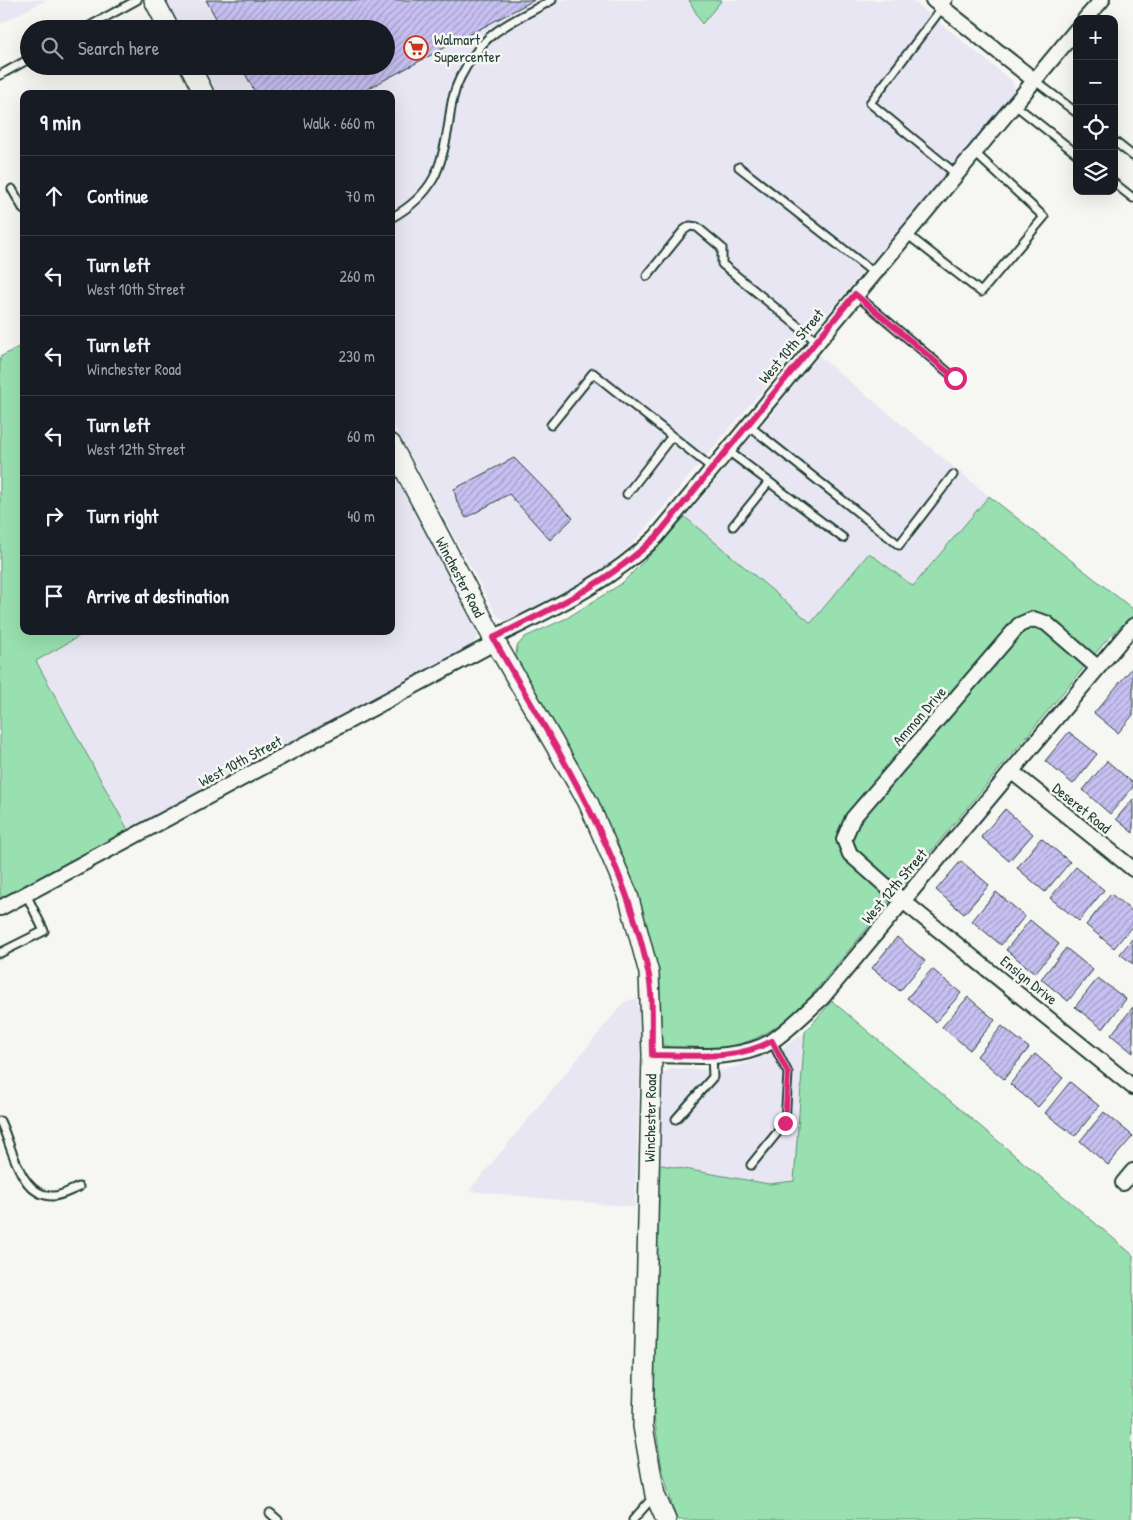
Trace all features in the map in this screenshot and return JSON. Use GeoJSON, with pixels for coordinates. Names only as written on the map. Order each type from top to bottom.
{"type":"FeatureCollection","features":[{"type":"Feature","properties":{"kind":"street"},"geometry":{"type":"LineString","coordinates":[[154,0],[164,20]]}},
{"type":"Feature","properties":{"kind":"street"},"geometry":{"type":"LineString","coordinates":[[1089,15],[1102,0]]}},
{"type":"Feature","properties":{"kind":"street"},"geometry":{"type":"LineString","coordinates":[[941,2],[1034,80]]}},
{"type":"Feature","properties":{"kind":"street","name":"West 10th Street"},"geometry":{"type":"LineString","coordinates":[[0,908],[593,587],[635,557],[656,537],[816,341],[908,234],[1073,33]]}},
{"type":"Feature","properties":{"kind":"street"},"geometry":{"type":"LineString","coordinates":[[194,75],[202,90]]}},
{"type":"Feature","properties":{"kind":"street","name":"Winchester Road"},"geometry":{"type":"LineString","coordinates":[[395,452],[495,640],[588,802],[628,895],[649,973],[652,1055],[643,1426],[655,1496],[666,1520]]}},
{"type":"Feature","properties":{"kind":"street","name":"Ammon Drive"},"geometry":{"type":"LineString","coordinates":[[903,901],[850,854],[844,839],[853,818],[1019,625],[1033,619],[1046,623],[1097,667]]}},
{"type":"Feature","properties":{"kind":"street","name":"West 12th Street"},"geometry":{"type":"LineString","coordinates":[[652,1055],[712,1055],[745,1052],[772,1041],[822,998],[1133,626]]}},
{"type":"Feature","properties":{"kind":"street","name":"Deseret Road"},"geometry":{"type":"LineString","coordinates":[[1011,771],[1133,869]]}},
{"type":"Feature","properties":{"kind":"street","name":"Ensign Drive"},"geometry":{"type":"LineString","coordinates":[[903,901],[1133,1087]]}},
{"type":"Feature","properties":{"kind":"street"},"geometry":{"type":"LineString","coordinates":[[1123,1183],[1133,1171]]}},
{"type":"Feature","properties":{"kind":"lane"},"geometry":{"type":"LineString","coordinates":[[100,20],[137,0]]}},
{"type":"Feature","properties":{"kind":"lane"},"geometry":{"type":"LineString","coordinates":[[395,216],[409,208],[420,198],[440,167],[452,95],[461,76],[477,53],[492,35],[552,0]]}},
{"type":"Feature","properties":{"kind":"lane"},"geometry":{"type":"LineString","coordinates":[[941,2],[870,103],[956,174]]}},
{"type":"Feature","properties":{"kind":"lane"},"geometry":{"type":"LineString","coordinates":[[0,75],[20,64]]}},
{"type":"Feature","properties":{"kind":"lane"},"geometry":{"type":"LineString","coordinates":[[1034,80],[1073,110]]}},
{"type":"Feature","properties":{"kind":"lane"},"geometry":{"type":"LineString","coordinates":[[1015,104],[1073,151]]}},
{"type":"Feature","properties":{"kind":"lane"},"geometry":{"type":"LineString","coordinates":[[1118,144],[1133,156]]}},
{"type":"Feature","properties":{"kind":"lane"},"geometry":{"type":"LineString","coordinates":[[908,234],[951,271],[981,292],[1044,217],[975,153]]}},
{"type":"Feature","properties":{"kind":"lane"},"geometry":{"type":"LineString","coordinates":[[739,167],[874,273]]}},
{"type":"Feature","properties":{"kind":"lane"},"geometry":{"type":"LineString","coordinates":[[1118,187],[1133,198]]}},
{"type":"Feature","properties":{"kind":"lane"},"geometry":{"type":"LineString","coordinates":[[12,189],[20,203]]}},
{"type":"Feature","properties":{"kind":"lane"},"geometry":{"type":"LineString","coordinates":[[647,276],[684,230],[690,226],[697,227],[722,248],[722,264],[816,341]]}},
{"type":"Feature","properties":{"kind":"lane"},"geometry":{"type":"LineString","coordinates":[[855,294],[955,378]]}},
{"type":"Feature","properties":{"kind":"lane"},"geometry":{"type":"LineString","coordinates":[[551,425],[593,373],[712,468]]}},
{"type":"Feature","properties":{"kind":"lane"},"geometry":{"type":"LineString","coordinates":[[747,425],[899,545],[953,475]]}},
{"type":"Feature","properties":{"kind":"lane"},"geometry":{"type":"LineString","coordinates":[[627,494],[672,436]]}},
{"type":"Feature","properties":{"kind":"lane"},"geometry":{"type":"LineString","coordinates":[[726,450],[843,538]]}},
{"type":"Feature","properties":{"kind":"lane"},"geometry":{"type":"LineString","coordinates":[[733,526],[768,482]]}},
{"type":"Feature","properties":{"kind":"lane"},"geometry":{"type":"LineString","coordinates":[[0,953],[44,931],[26,894]]}},
{"type":"Feature","properties":{"kind":"lane"},"geometry":{"type":"LineString","coordinates":[[751,1165],[785,1123],[788,1073],[772,1041]]}},
{"type":"Feature","properties":{"kind":"lane"},"geometry":{"type":"LineString","coordinates":[[676,1119],[712,1077],[712,1055]]}},
{"type":"Feature","properties":{"kind":"lane"},"geometry":{"type":"LineString","coordinates":[[0,1121],[24,1178],[36,1193],[54,1196],[79,1187]]}},
{"type":"Feature","properties":{"kind":"lane"},"geometry":{"type":"LineString","coordinates":[[633,1520],[655,1496]]}},
{"type":"Feature","properties":{"kind":"lane"},"geometry":{"type":"LineString","coordinates":[[270,1513],[278,1520]]}},
{"type":"Feature","properties":{"kind":"shaded area"},"geometry":{"type":"Polygon","coordinates":[[[0,0],[46,0],[0,24],[0,0]]]}},
{"type":"Feature","properties":{"kind":"shaded area"},"geometry":{"type":"Polygon","coordinates":[[[164,0],[689,0],[702,24],[722,0],[912,0],[1012,81],[1014,88],[1010,98],[632,544],[597,574],[521,618],[508,622],[497,616],[395,427],[395,90],[212,90],[204,75],[395,75],[395,20],[174,20],[164,0]]]}},
{"type":"Feature","properties":{"kind":"shaded area"},"geometry":{"type":"Polygon","coordinates":[[[819,356],[989,496],[912,586],[869,553],[811,623],[685,517],[819,356]]]}},
{"type":"Feature","properties":{"kind":"shaded area"},"geometry":{"type":"Polygon","coordinates":[[[395,477],[479,626],[478,637],[472,645],[128,830],[36,661],[81,635],[395,635],[395,477]]]}},
{"type":"Feature","properties":{"kind":"shaded area"},"geometry":{"type":"Polygon","coordinates":[[[637,998],[641,1023],[635,1207],[469,1191],[624,1002],[637,998]]]}},
{"type":"Feature","properties":{"kind":"shaded area"},"geometry":{"type":"Polygon","coordinates":[[[805,1032],[795,1181],[769,1184],[656,1164],[660,1077],[670,1068],[723,1070],[747,1063],[787,1045],[805,1032]]]}},
{"type":"Feature","properties":{"kind":"green space"},"geometry":{"type":"Polygon","coordinates":[[[689,0],[722,0],[702,24],[689,0]]]}},
{"type":"Feature","properties":{"kind":"green space"},"geometry":{"type":"Polygon","coordinates":[[[20,346],[20,635],[81,635],[36,661],[128,830],[0,899],[0,357],[20,346]]]}},
{"type":"Feature","properties":{"kind":"green space"},"geometry":{"type":"Polygon","coordinates":[[[989,496],[1133,609],[1133,616],[1110,636],[801,1008],[765,1034],[741,1044],[728,1047],[683,1049],[669,1047],[660,1043],[649,939],[637,891],[615,839],[516,657],[517,646],[525,637],[567,618],[621,584],[685,517],[811,623],[869,553],[913,586],[989,496]]]}},
{"type":"Feature","properties":{"kind":"green space"},"geometry":{"type":"Polygon","coordinates":[[[832,1001],[1133,1255],[1131,1520],[676,1520],[662,1468],[653,1410],[656,1164],[769,1184],[794,1181],[805,1032],[832,1001]]]}},
{"type":"Feature","properties":{"kind":"building","name":"Walmart Supercenter"},"geometry":{"type":"Polygon","coordinates":[[[206,0],[534,0],[395,74],[395,20],[217,20],[206,0]]]}},
{"type":"Feature","properties":{"kind":"building","name":"Walmart Supercenter"},"geometry":{"type":"Polygon","coordinates":[[[246,75],[394,75],[365,90],[254,90],[246,75]]]}},
{"type":"Feature","properties":{"kind":"building"},"geometry":{"type":"Polygon","coordinates":[[[514,458],[573,518],[550,540],[509,494],[466,518],[457,502],[454,489],[514,458]]]}},
{"type":"Feature","properties":{"kind":"building"},"geometry":{"type":"Polygon","coordinates":[[[1133,667],[1133,715],[1118,733],[1094,713],[1133,667]]]}},
{"type":"Feature","properties":{"kind":"building"},"geometry":{"type":"Polygon","coordinates":[[[1069,732],[1097,754],[1073,784],[1045,761],[1069,732]]]}},
{"type":"Feature","properties":{"kind":"building"},"geometry":{"type":"Polygon","coordinates":[[[1107,761],[1133,783],[1133,787],[1110,814],[1083,790],[1107,761]]]}},
{"type":"Feature","properties":{"kind":"building"},"geometry":{"type":"Polygon","coordinates":[[[1133,799],[1133,833],[1116,819],[1133,799]]]}},
{"type":"Feature","properties":{"kind":"building"},"geometry":{"type":"Polygon","coordinates":[[[1005,809],[1033,834],[1009,861],[981,837],[1005,809]]]}},
{"type":"Feature","properties":{"kind":"building"},"geometry":{"type":"Polygon","coordinates":[[[1041,838],[1070,862],[1045,892],[1017,868],[1041,838]]]}},
{"type":"Feature","properties":{"kind":"building"},"geometry":{"type":"Polygon","coordinates":[[[961,861],[989,885],[964,914],[936,890],[961,861]]]}},
{"type":"Feature","properties":{"kind":"building"},"geometry":{"type":"Polygon","coordinates":[[[1076,867],[1104,890],[1079,921],[1050,898],[1076,867]]]}},
{"type":"Feature","properties":{"kind":"building"},"geometry":{"type":"Polygon","coordinates":[[[996,892],[1025,916],[1001,945],[972,921],[996,892]]]}},
{"type":"Feature","properties":{"kind":"building"},"geometry":{"type":"Polygon","coordinates":[[[1111,894],[1133,912],[1133,925],[1114,948],[1086,925],[1111,894]]]}},
{"type":"Feature","properties":{"kind":"building"},"geometry":{"type":"Polygon","coordinates":[[[1030,920],[1059,944],[1035,973],[1006,950],[1030,920]]]}},
{"type":"Feature","properties":{"kind":"building"},"geometry":{"type":"Polygon","coordinates":[[[897,937],[925,961],[900,991],[872,968],[897,937]]]}},
{"type":"Feature","properties":{"kind":"building"},"geometry":{"type":"Polygon","coordinates":[[[1133,938],[1133,964],[1120,954],[1133,938]]]}},
{"type":"Feature","properties":{"kind":"building"},"geometry":{"type":"Polygon","coordinates":[[[1066,948],[1093,970],[1068,1001],[1041,979],[1066,948]]]}},
{"type":"Feature","properties":{"kind":"building"},"geometry":{"type":"Polygon","coordinates":[[[932,969],[961,993],[936,1022],[907,998],[932,969]]]}},
{"type":"Feature","properties":{"kind":"building"},"geometry":{"type":"Polygon","coordinates":[[[1098,978],[1126,999],[1103,1029],[1075,1007],[1098,978]]]}},
{"type":"Feature","properties":{"kind":"building"},"geometry":{"type":"Polygon","coordinates":[[[968,997],[995,1020],[970,1050],[942,1027],[968,997]]]}},
{"type":"Feature","properties":{"kind":"building"},"geometry":{"type":"Polygon","coordinates":[[[1133,1007],[1133,1053],[1111,1035],[1133,1007]]]}},
{"type":"Feature","properties":{"kind":"building"},"geometry":{"type":"Polygon","coordinates":[[[1002,1026],[1029,1048],[1004,1079],[977,1056],[1002,1026]]]}},
{"type":"Feature","properties":{"kind":"building"},"geometry":{"type":"Polygon","coordinates":[[[1035,1054],[1063,1078],[1038,1107],[1010,1084],[1035,1054]]]}},
{"type":"Feature","properties":{"kind":"building"},"geometry":{"type":"Polygon","coordinates":[[[1070,1082],[1099,1106],[1075,1136],[1045,1113],[1070,1082]]]}},
{"type":"Feature","properties":{"kind":"building"},"geometry":{"type":"Polygon","coordinates":[[[1104,1112],[1133,1136],[1108,1165],[1080,1141],[1104,1112]]]}},
{"type":"Feature","properties":{"kind":"place","name":"Walmart Supercenter"},"geometry":{"type":"Point","coordinates":[416,48]}},
{"type":"Feature","properties":{"kind":"route"},"geometry":{"type":"LineString","coordinates":[[785,1123],[788,1073],[772,1041],[745,1052],[726,1055],[652,1055],[649,973],[628,895],[588,802],[493,638],[593,587],[635,557],[656,537],[855,294],[955,378]]}}]}
